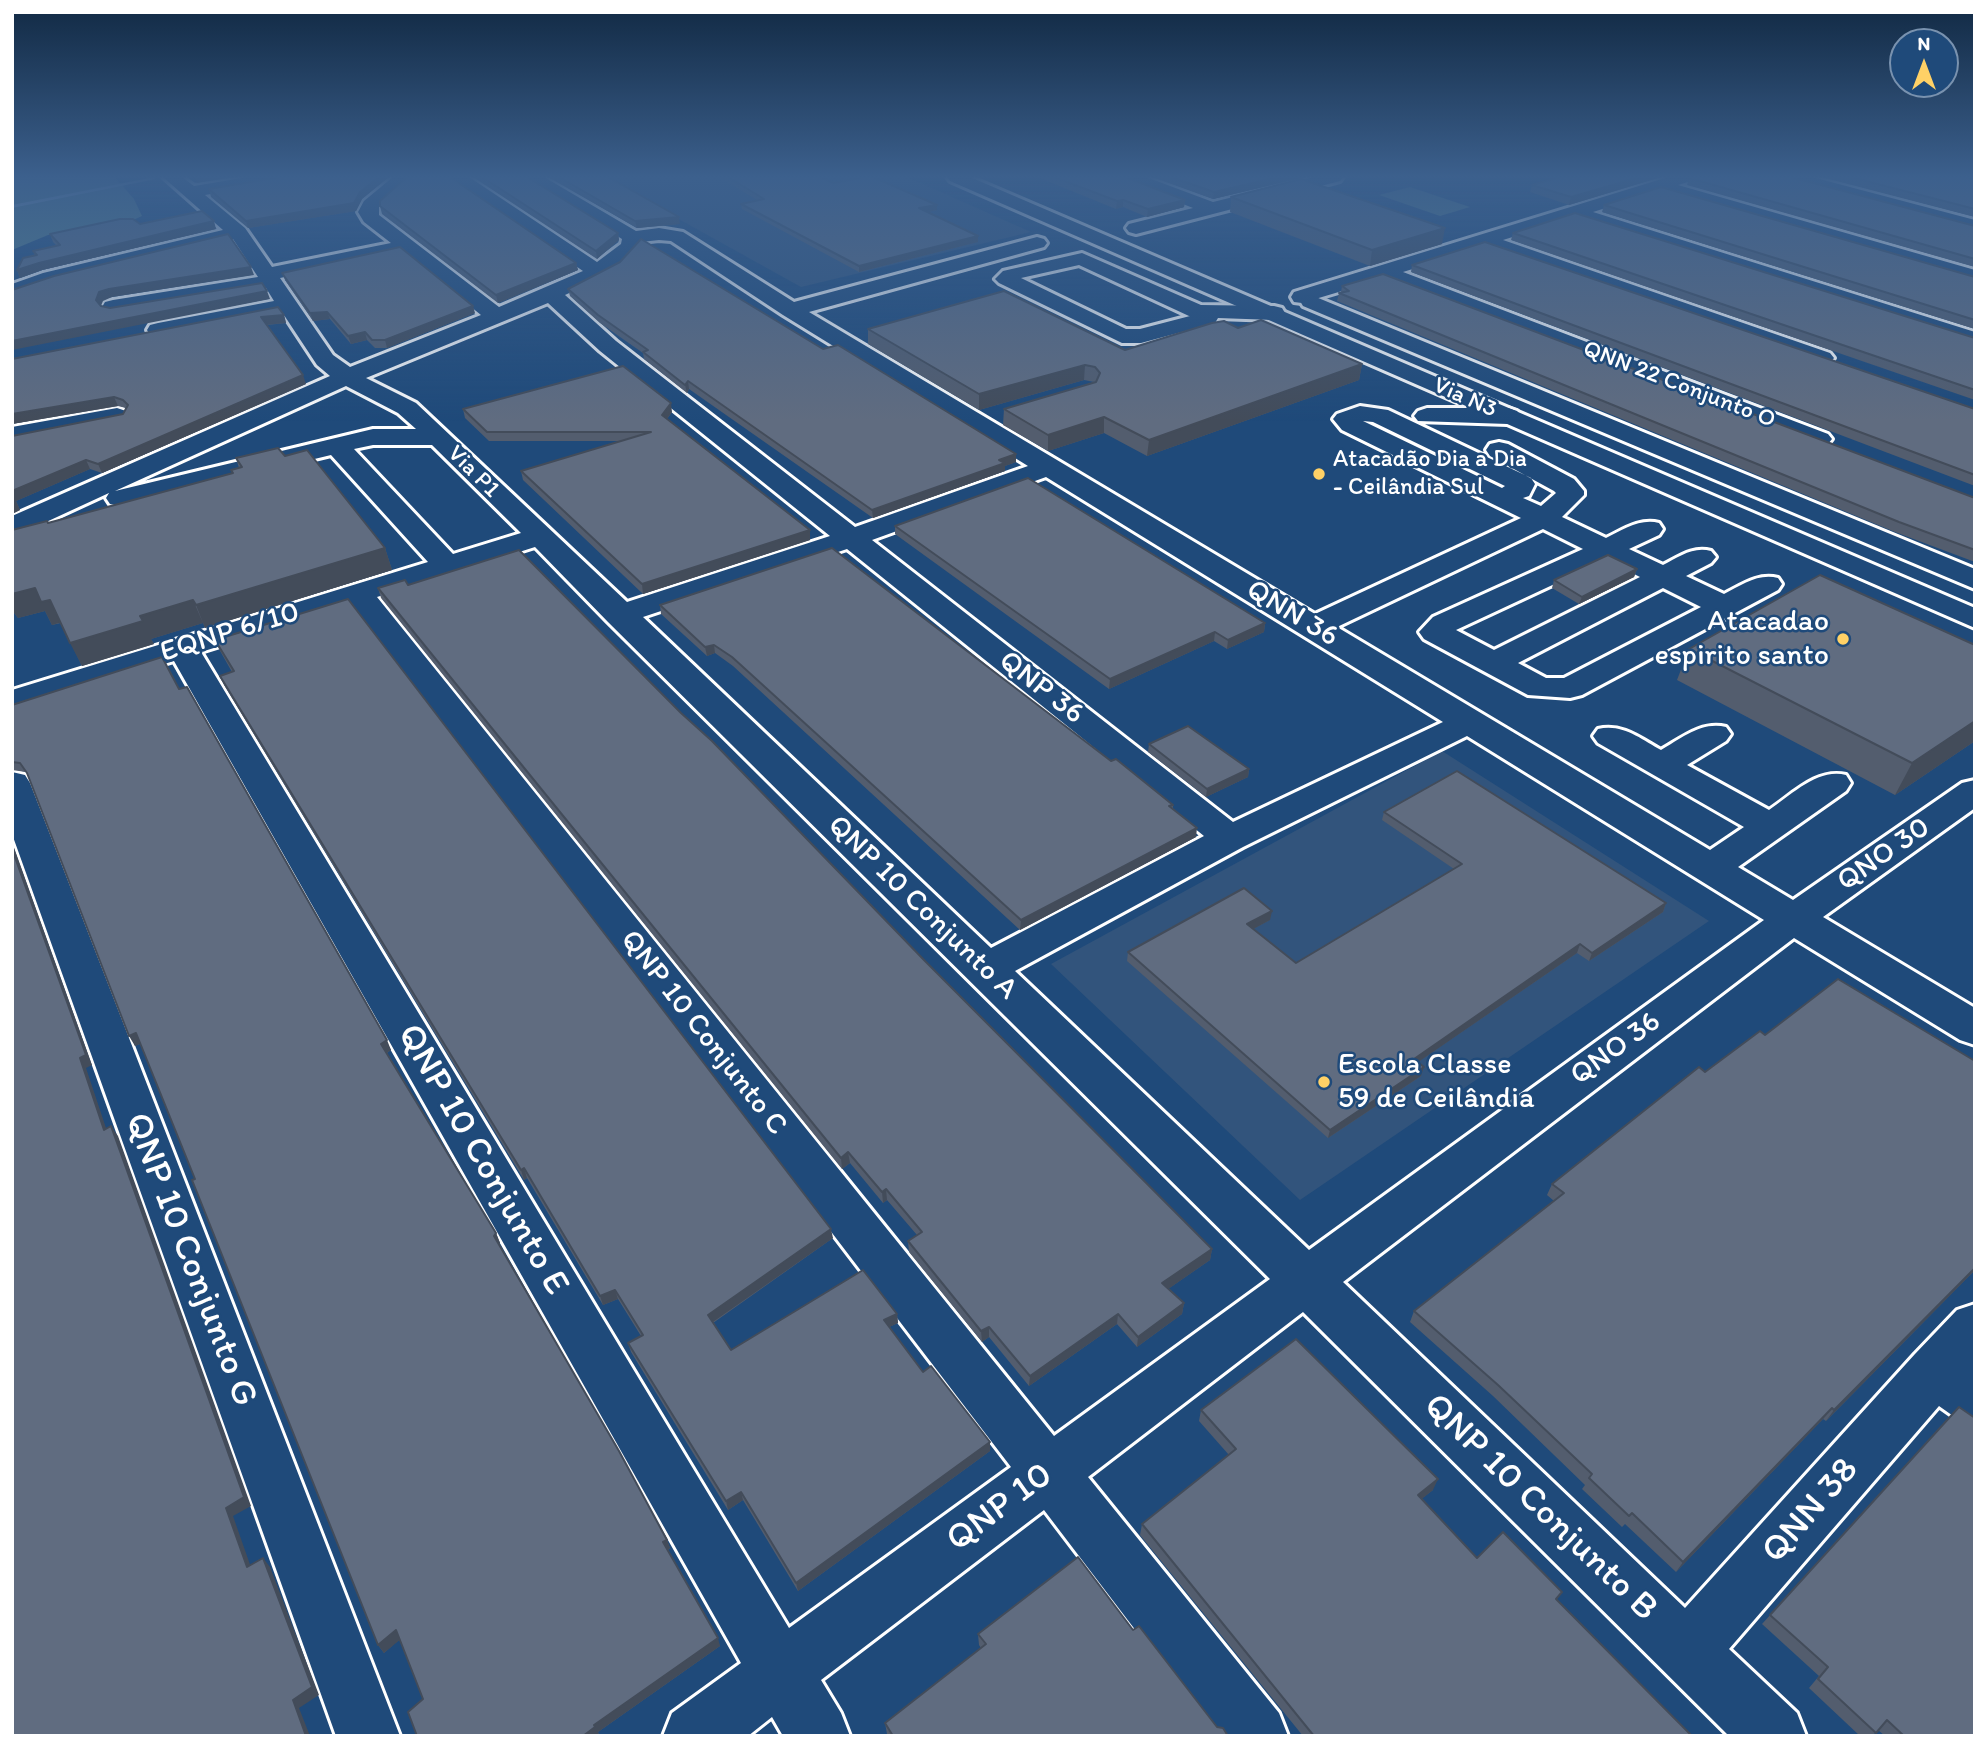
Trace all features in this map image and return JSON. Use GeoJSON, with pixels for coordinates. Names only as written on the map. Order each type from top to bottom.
{"type":"FeatureCollection","features":[{"type":"Feature","properties":{"kind":"street"},"geometry":{"type":"LineString","coordinates":[[12,292],[50,277],[127,259]]}},
{"type":"Feature","properties":{"kind":"street"},"geometry":{"type":"LineString","coordinates":[[256,259],[285,305],[326,360],[347,377]]}},
{"type":"Feature","properties":{"kind":"street"},"geometry":{"type":"LineString","coordinates":[[113,307],[350,259]]}},
{"type":"Feature","properties":{"kind":"street"},"geometry":{"type":"LineString","coordinates":[[421,259],[498,317]]}},
{"type":"Feature","properties":{"kind":"street"},"geometry":{"type":"LineString","coordinates":[[578,259],[598,272]]}},
{"type":"Feature","properties":{"kind":"street"},"geometry":{"type":"LineString","coordinates":[[17,524],[347,377],[551,294],[598,272],[615,259]]}},
{"type":"Feature","properties":{"kind":"street","name":"QNN 36"},"geometry":{"type":"LineString","coordinates":[[711,259],[1312,627],[1457,671],[1469,722],[1793,919]]}},
{"type":"Feature","properties":{"kind":"street"},"geometry":{"type":"LineString","coordinates":[[791,310],[995,259]]}},
{"type":"Feature","properties":{"kind":"street"},"geometry":{"type":"LineString","coordinates":[[1095,259],[1096,265]]}},
{"type":"Feature","properties":{"kind":"street","name":"Via N3"},"geometry":{"type":"LineString","coordinates":[[1149,259],[1975,619]]}},
{"type":"Feature","properties":{"kind":"street"},"geometry":{"type":"LineString","coordinates":[[1302,297],[1426,259]]}},
{"type":"Feature","properties":{"kind":"street"},"geometry":{"type":"LineString","coordinates":[[1536,259],[1845,366]]}},
{"type":"Feature","properties":{"kind":"street"},"geometry":{"type":"LineString","coordinates":[[1720,259],[1975,339]]}},
{"type":"Feature","properties":{"kind":"street"},"geometry":{"type":"LineString","coordinates":[[1912,259],[1975,277]]}},
{"type":"Feature","properties":{"kind":"street"},"geometry":{"type":"LineString","coordinates":[[1070,260],[1096,265],[1207,317],[1205,320],[1160,332],[1132,337],[1112,334],[1008,282],[1007,276],[1070,260]]}},
{"type":"Feature","properties":{"kind":"street"},"geometry":{"type":"LineString","coordinates":[[1023,289],[1064,283],[1096,265]]}},
{"type":"Feature","properties":{"kind":"street","name":"QNN 22 Conjunto O"},"geometry":{"type":"LineString","coordinates":[[1384,272],[1846,450]]}},
{"type":"Feature","properties":{"kind":"street","name":"Via N3"},"geometry":{"type":"LineString","coordinates":[[1277,286],[1617,432],[1971,578]]}},
{"type":"Feature","properties":{"kind":"street","name":"QNP 36"},"geometry":{"type":"LineString","coordinates":[[551,294],[608,346],[1230,838]]}},
{"type":"Feature","properties":{"kind":"street"},"geometry":{"type":"LineString","coordinates":[[1103,303],[1160,332]]}},
{"type":"Feature","properties":{"kind":"street"},"geometry":{"type":"LineString","coordinates":[[202,341],[140,343],[285,305]]}},
{"type":"Feature","properties":{"kind":"street"},"geometry":{"type":"LineString","coordinates":[[1201,313],[1274,313]]}},
{"type":"Feature","properties":{"kind":"street"},"geometry":{"type":"LineString","coordinates":[[1381,360],[1466,388],[1593,444],[1608,445],[1620,442],[1622,439],[1617,432]]}},
{"type":"Feature","properties":{"kind":"street","name":"Via P1"},"geometry":{"type":"LineString","coordinates":[[347,377],[390,399],[439,437],[538,537]]}},
{"type":"Feature","properties":{"kind":"street"},"geometry":{"type":"LineString","coordinates":[[1425,380],[1429,407],[1427,416]]}},
{"type":"Feature","properties":{"kind":"street"},"geometry":{"type":"LineString","coordinates":[[298,399],[390,399]]}},
{"type":"Feature","properties":{"kind":"street"},"geometry":{"type":"LineString","coordinates":[[340,444],[379,415],[390,399]]}},
{"type":"Feature","properties":{"kind":"street"},"geometry":{"type":"LineString","coordinates":[[976,422],[1012,412]]}},
{"type":"Feature","properties":{"kind":"street"},"geometry":{"type":"LineString","coordinates":[[1503,497],[1519,490],[1521,484],[1379,415],[1360,413],[1346,419],[1352,425],[1724,606]]}},
{"type":"Feature","properties":{"kind":"street"},"geometry":{"type":"LineString","coordinates":[[12,435],[117,416]]}},
{"type":"Feature","properties":{"kind":"street"},"geometry":{"type":"LineString","coordinates":[[1427,416],[1508,416]]}},
{"type":"Feature","properties":{"kind":"street"},"geometry":{"type":"LineString","coordinates":[[1312,627],[1545,517],[1570,495],[1564,485],[1522,461],[1427,416]]}},
{"type":"Feature","properties":{"kind":"street"},"geometry":{"type":"LineString","coordinates":[[229,430],[243,440],[268,450],[306,452]]}},
{"type":"Feature","properties":{"kind":"street"},"geometry":{"type":"LineString","coordinates":[[17,524],[340,444],[397,435],[439,437]]}},
{"type":"Feature","properties":{"kind":"street"},"geometry":{"type":"LineString","coordinates":[[340,444],[447,565]]}},
{"type":"Feature","properties":{"kind":"street"},"geometry":{"type":"LineString","coordinates":[[1642,474],[1637,470],[1638,463],[1651,459],[1668,461],[1826,527],[1971,578]]}},
{"type":"Feature","properties":{"kind":"street"},"geometry":{"type":"LineString","coordinates":[[619,615],[852,538],[1049,467]]}},
{"type":"Feature","properties":{"kind":"street"},"geometry":{"type":"LineString","coordinates":[[1435,632],[1444,624],[1649,529]]}},
{"type":"Feature","properties":{"kind":"street","name":"EQNP 6/10"},"geometry":{"type":"LineString","coordinates":[[12,701],[538,537]]}},
{"type":"Feature","properties":{"kind":"street","name":"QNP 10 Conjunto A"},"geometry":{"type":"LineString","coordinates":[[538,537],[1305,1280]]}},
{"type":"Feature","properties":{"kind":"street"},"geometry":{"type":"LineString","coordinates":[[1457,671],[1701,557]]}},
{"type":"Feature","properties":{"kind":"street"},"geometry":{"type":"LineString","coordinates":[[1378,598],[1435,632],[1457,671],[1540,688],[1570,688],[1767,584]]}},
{"type":"Feature","properties":{"kind":"street","name":"QNP 10 Conjunto C"},"geometry":{"type":"LineString","coordinates":[[358,593],[1256,1736]]}},
{"type":"Feature","properties":{"kind":"street","name":"QNP 10 Conjunto E"},"geometry":{"type":"LineString","coordinates":[[183,648],[818,1736]]}},
{"type":"Feature","properties":{"kind":"street"},"geometry":{"type":"LineString","coordinates":[[985,969],[1230,838],[1469,722]]}},
{"type":"Feature","properties":{"kind":"street"},"geometry":{"type":"LineString","coordinates":[[1661,765],[1714,734]]}},
{"type":"Feature","properties":{"kind":"street"},"geometry":{"type":"LineString","coordinates":[[1610,736],[1771,827]]}},
{"type":"Feature","properties":{"kind":"street","name":"QNP 10 Conjunto G"},"geometry":{"type":"LineString","coordinates":[[12,783],[368,1736]]}},
{"type":"Feature","properties":{"kind":"street"},"geometry":{"type":"LineString","coordinates":[[1710,869],[1833,783]]}},
{"type":"Feature","properties":{"kind":"street","name":"QNO 30"},"geometry":{"type":"LineString","coordinates":[[1793,919],[1975,791]]}},
{"type":"Feature","properties":{"kind":"street"},"geometry":{"type":"LineString","coordinates":[[1793,919],[1975,1029]]}},
{"type":"Feature","properties":{"kind":"street","name":"QNO 36"},"geometry":{"type":"LineString","coordinates":[[1305,1280],[1793,919]]}},
{"type":"Feature","properties":{"kind":"street","name":"QNP 10"},"geometry":{"type":"LineString","coordinates":[[695,1736],[1305,1280]]}},
{"type":"Feature","properties":{"kind":"street","name":"QNP 10 Conjunto B"},"geometry":{"type":"LineString","coordinates":[[1305,1280],[1774,1736]]}},
{"type":"Feature","properties":{"kind":"street","name":"QNN 38"},"geometry":{"type":"LineString","coordinates":[[1687,1651],[1955,1385],[1975,1326]]}},
{"type":"Feature","properties":{"kind":"shaded area"},"geometry":{"type":"Polygon","coordinates":[[[750,259],[920,259],[801,287],[750,259]]]}},
{"type":"Feature","properties":{"kind":"shaded area","name":"Escola Classe 59 de Ceilândia"},"geometry":{"type":"Polygon","coordinates":[[[1442,751],[1709,921],[1300,1200],[1051,964],[1442,751]]]}},
{"type":"Feature","properties":{"kind":"building"},"geometry":{"type":"Polygon","coordinates":[[[23,259],[57,259],[39,263],[17,270],[23,259]]]}},
{"type":"Feature","properties":{"kind":"building"},"geometry":{"type":"Polygon","coordinates":[[[126,259],[245,259],[251,267],[109,289],[99,292],[96,300],[101,306],[110,308],[262,283],[267,291],[12,341],[12,290],[54,276],[126,259]]]}},
{"type":"Feature","properties":{"kind":"building"},"geometry":{"type":"Polygon","coordinates":[[[347,259],[414,259],[473,306],[385,340],[372,340],[365,332],[348,336],[327,312],[310,313],[282,273],[347,259]]]}},
{"type":"Feature","properties":{"kind":"building"},"geometry":{"type":"Polygon","coordinates":[[[449,259],[570,259],[576,263],[496,295],[449,259]]]}},
{"type":"Feature","properties":{"kind":"building"},"geometry":{"type":"Polygon","coordinates":[[[623,259],[673,259],[823,349],[838,345],[1016,454],[999,460],[1005,463],[872,510],[688,381],[685,385],[643,352],[648,350],[598,315],[568,289],[623,259]]]}},
{"type":"Feature","properties":{"kind":"building"},"geometry":{"type":"Polygon","coordinates":[[[845,259],[888,259],[859,266],[845,259]]]}},
{"type":"Feature","properties":{"kind":"building"},"geometry":{"type":"Polygon","coordinates":[[[1432,259],[1534,259],[1975,409],[1975,475],[1412,265],[1432,259]]]}},
{"type":"Feature","properties":{"kind":"building"},"geometry":{"type":"Polygon","coordinates":[[[1588,259],[1721,259],[1975,338],[1975,390],[1588,259]]]}},
{"type":"Feature","properties":{"kind":"building"},"geometry":{"type":"Polygon","coordinates":[[[1777,259],[1911,259],[1975,277],[1975,320],[1777,259]]]}},
{"type":"Feature","properties":{"kind":"building"},"geometry":{"type":"Polygon","coordinates":[[[1383,274],[1975,498],[1975,550],[1899,522],[1339,293],[1349,291],[1342,286],[1383,274]]]}},
{"type":"Feature","properties":{"kind":"building"},"geometry":{"type":"Polygon","coordinates":[[[1004,291],[1125,350],[1212,323],[1224,321],[1238,328],[1261,320],[1362,364],[1149,440],[1104,417],[1048,435],[1004,409],[1096,382],[1100,373],[1095,367],[1085,365],[979,394],[868,329],[1004,291]]]}},
{"type":"Feature","properties":{"kind":"building"},"geometry":{"type":"Polygon","coordinates":[[[278,307],[284,315],[261,317],[303,375],[98,464],[86,460],[12,491],[12,436],[123,414],[128,405],[114,397],[12,414],[12,359],[278,307]]]}},
{"type":"Feature","properties":{"kind":"building"},"geometry":{"type":"Polygon","coordinates":[[[623,366],[671,403],[662,415],[810,530],[642,584],[521,471],[651,432],[487,432],[463,409],[623,366]]]}},
{"type":"Feature","properties":{"kind":"building"},"geometry":{"type":"Polygon","coordinates":[[[278,448],[285,456],[307,450],[385,548],[196,605],[193,600],[140,616],[143,621],[70,643],[50,600],[41,602],[35,588],[12,594],[12,530],[47,521],[48,523],[233,473],[231,470],[242,467],[236,458],[278,448]]]}},
{"type":"Feature","properties":{"kind":"building"},"geometry":{"type":"Polygon","coordinates":[[[1028,478],[1265,623],[1228,640],[1215,632],[1110,679],[895,526],[1028,478]]]}},
{"type":"Feature","properties":{"kind":"building"},"geometry":{"type":"Polygon","coordinates":[[[832,548],[1111,761],[1116,759],[1197,828],[1021,920],[732,657],[714,645],[705,647],[660,605],[832,548]]]}},
{"type":"Feature","properties":{"kind":"building"},"geometry":{"type":"Polygon","coordinates":[[[519,550],[712,741],[924,960],[1212,1249],[1162,1283],[1184,1303],[1138,1337],[1118,1314],[1030,1376],[989,1327],[981,1331],[908,1241],[922,1232],[886,1189],[882,1192],[848,1152],[841,1158],[378,588],[405,580],[408,585],[519,550]]]}},
{"type":"Feature","properties":{"kind":"building"},"geometry":{"type":"Polygon","coordinates":[[[1608,555],[1637,569],[1582,597],[1554,580],[1608,555]]]}},
{"type":"Feature","properties":{"kind":"building"},"geometry":{"type":"Polygon","coordinates":[[[1820,575],[1975,645],[1975,721],[1912,763],[1689,649],[1820,575]]]}},
{"type":"Feature","properties":{"kind":"building"},"geometry":{"type":"Polygon","coordinates":[[[348,599],[831,1229],[708,1315],[731,1350],[863,1270],[897,1314],[884,1320],[923,1372],[931,1366],[990,1442],[796,1583],[741,1492],[726,1501],[628,1343],[643,1335],[615,1290],[600,1296],[220,676],[234,671],[215,640],[348,599]]]}},
{"type":"Feature","properties":{"kind":"building"},"geometry":{"type":"Polygon","coordinates":[[[162,657],[179,689],[187,687],[387,1040],[381,1044],[496,1233],[494,1236],[619,1451],[667,1540],[663,1542],[718,1638],[594,1725],[595,1727],[583,1736],[417,1736],[408,1712],[423,1699],[396,1630],[378,1645],[136,1033],[129,1036],[27,773],[20,763],[12,762],[12,705],[162,657]]]}},
{"type":"Feature","properties":{"kind":"building"},"geometry":{"type":"Polygon","coordinates":[[[1188,726],[1249,769],[1207,789],[1149,744],[1188,726]]]}},
{"type":"Feature","properties":{"kind":"building"},"geometry":{"type":"Polygon","coordinates":[[[1457,771],[1666,903],[1592,953],[1580,944],[1414,1059],[1424,1067],[1330,1130],[1128,952],[1244,888],[1272,911],[1247,924],[1296,963],[1462,864],[1384,812],[1457,771]]]}},
{"type":"Feature","properties":{"kind":"building"},"geometry":{"type":"Polygon","coordinates":[[[12,849],[86,1055],[80,1058],[104,1130],[111,1126],[244,1497],[226,1508],[247,1567],[263,1558],[312,1687],[293,1700],[306,1736],[12,1736],[12,849]]]}},
{"type":"Feature","properties":{"kind":"building"},"geometry":{"type":"Polygon","coordinates":[[[1838,979],[1975,1061],[1975,1268],[1834,1410],[1832,1408],[1683,1562],[1632,1513],[1629,1516],[1589,1478],[1592,1474],[1498,1385],[1414,1311],[1564,1193],[1552,1184],[1699,1067],[1705,1072],[1760,1031],[1765,1035],[1838,979]]]}},
{"type":"Feature","properties":{"kind":"building"},"geometry":{"type":"Polygon","coordinates":[[[1296,1339],[1438,1479],[1418,1495],[1477,1558],[1503,1532],[1562,1592],[1556,1599],[1692,1736],[1314,1736],[1142,1524],[1236,1449],[1201,1410],[1296,1339]]]}},
{"type":"Feature","properties":{"kind":"building"},"geometry":{"type":"Polygon","coordinates":[[[1959,1407],[1975,1418],[1975,1736],[1904,1736],[1887,1720],[1876,1733],[1818,1679],[1828,1667],[1770,1615],[1959,1407]]]}},
{"type":"Feature","properties":{"kind":"building"},"geometry":{"type":"Polygon","coordinates":[[[1078,1557],[1133,1630],[1139,1626],[1217,1727],[1223,1728],[1228,1736],[893,1736],[885,1723],[986,1644],[978,1634],[1078,1557]]]}},
{"type":"Feature","properties":{"kind":"place","name":"Atacadão Dia a Dia - Ceilândia Sul"},"geometry":{"type":"Point","coordinates":[1319,474]}},
{"type":"Feature","properties":{"kind":"place","name":"Atacadao espirito santo"},"geometry":{"type":"Point","coordinates":[1843,639]}},
{"type":"Feature","properties":{"kind":"place","name":"Escola Classe 59 de Ceilândia"},"geometry":{"type":"Point","coordinates":[1324,1082]}}]}
